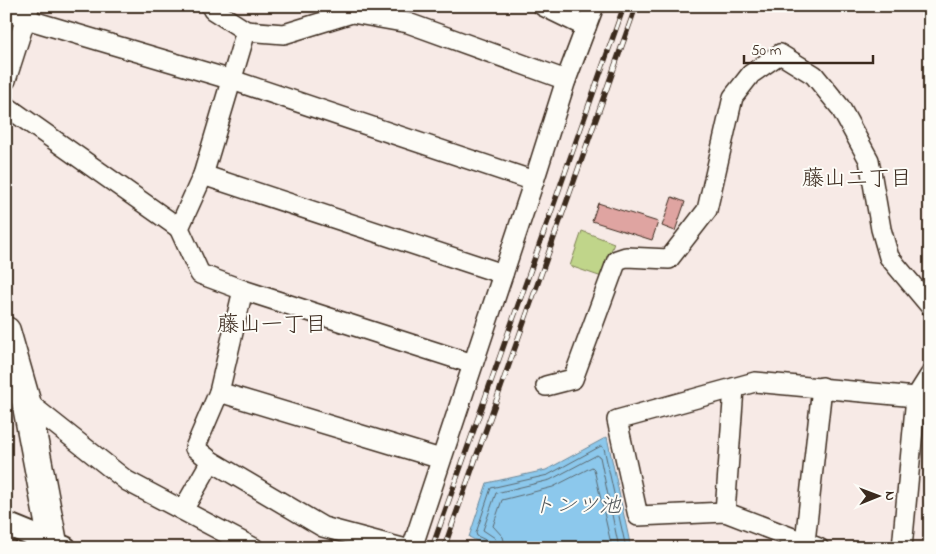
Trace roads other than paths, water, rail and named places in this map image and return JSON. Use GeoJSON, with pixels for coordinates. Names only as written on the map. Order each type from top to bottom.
{"type":"FeatureCollection","features":[{"type":"Feature","properties":{"kind":"highway"},"geometry":{"type":"LineString","coordinates":[[6,331],[26,401],[58,546]]}},
{"type":"Feature","properties":{"kind":"street"},"geometry":{"type":"LineString","coordinates":[[211,6],[213,10],[246,31],[284,34],[352,10],[409,15],[566,80]]}},
{"type":"Feature","properties":{"kind":"street"},"geometry":{"type":"LineString","coordinates":[[543,6],[586,27]]}},
{"type":"Feature","properties":{"kind":"street"},"geometry":{"type":"LineString","coordinates":[[412,548],[566,80],[594,6]]}},
{"type":"Feature","properties":{"kind":"street"},"geometry":{"type":"LineString","coordinates":[[6,12],[28,13],[534,181]]}},
{"type":"Feature","properties":{"kind":"street"},"geometry":{"type":"LineString","coordinates":[[6,80],[28,13]]}},
{"type":"Feature","properties":{"kind":"street"},"geometry":{"type":"LineString","coordinates":[[179,228],[203,175],[246,31]]}},
{"type":"Feature","properties":{"kind":"street"},"geometry":{"type":"LineString","coordinates":[[546,386],[573,380],[617,260],[626,257],[668,259],[707,210],[733,97],[751,74],[780,54],[814,75],[840,107],[869,160],[881,229],[889,257],[930,306]]}},
{"type":"Feature","properties":{"kind":"street"},"geometry":{"type":"LineString","coordinates":[[6,106],[179,228],[200,274],[243,290],[472,364]]}},
{"type":"Feature","properties":{"kind":"street"},"geometry":{"type":"LineString","coordinates":[[203,175],[503,274]]}},
{"type":"Feature","properties":{"kind":"street"},"geometry":{"type":"LineString","coordinates":[[243,290],[219,392],[195,448],[210,461],[323,527],[402,548]]}},
{"type":"Feature","properties":{"kind":"street"},"geometry":{"type":"LineString","coordinates":[[902,548],[916,397],[930,375]]}},
{"type":"Feature","properties":{"kind":"street"},"geometry":{"type":"LineString","coordinates":[[822,387],[812,545],[725,512],[638,516],[617,420],[755,382],[822,387],[916,397]]}},
{"type":"Feature","properties":{"kind":"street"},"geometry":{"type":"LineString","coordinates":[[725,512],[734,388]]}},
{"type":"Feature","properties":{"kind":"street"},"geometry":{"type":"LineString","coordinates":[[219,392],[441,459]]}},
{"type":"Feature","properties":{"kind":"street"},"geometry":{"type":"LineString","coordinates":[[26,401],[127,481],[254,548]]}},
{"type":"Feature","properties":{"kind":"street"},"geometry":{"type":"LineString","coordinates":[[183,510],[210,461]]}},
{"type":"Feature","properties":{"kind":"street"},"geometry":{"type":"LineString","coordinates":[[6,524],[58,546]]}},
{"type":"Feature","properties":{"kind":"water","name":"トンツ池"},"geometry":{"type":"Polygon","coordinates":[[[607,437],[631,548],[491,548],[469,537],[487,483],[546,470],[607,437]]]}},
{"type":"Feature","properties":{"kind":"railway"},"geometry":{"type":"LineString","coordinates":[[432,548],[624,6]]}},
{"type":"Feature","properties":{"kind":"railway"},"geometry":{"type":"LineString","coordinates":[[444,548],[636,6]]}},
{"type":"Feature","properties":{"kind":"district","name":"藤山二丁目"},"geometry":{"type":"Point","coordinates":[857,177]}},
{"type":"Feature","properties":{"kind":"district","name":"藤山一丁目"},"geometry":{"type":"Point","coordinates":[272,323]}}]}
